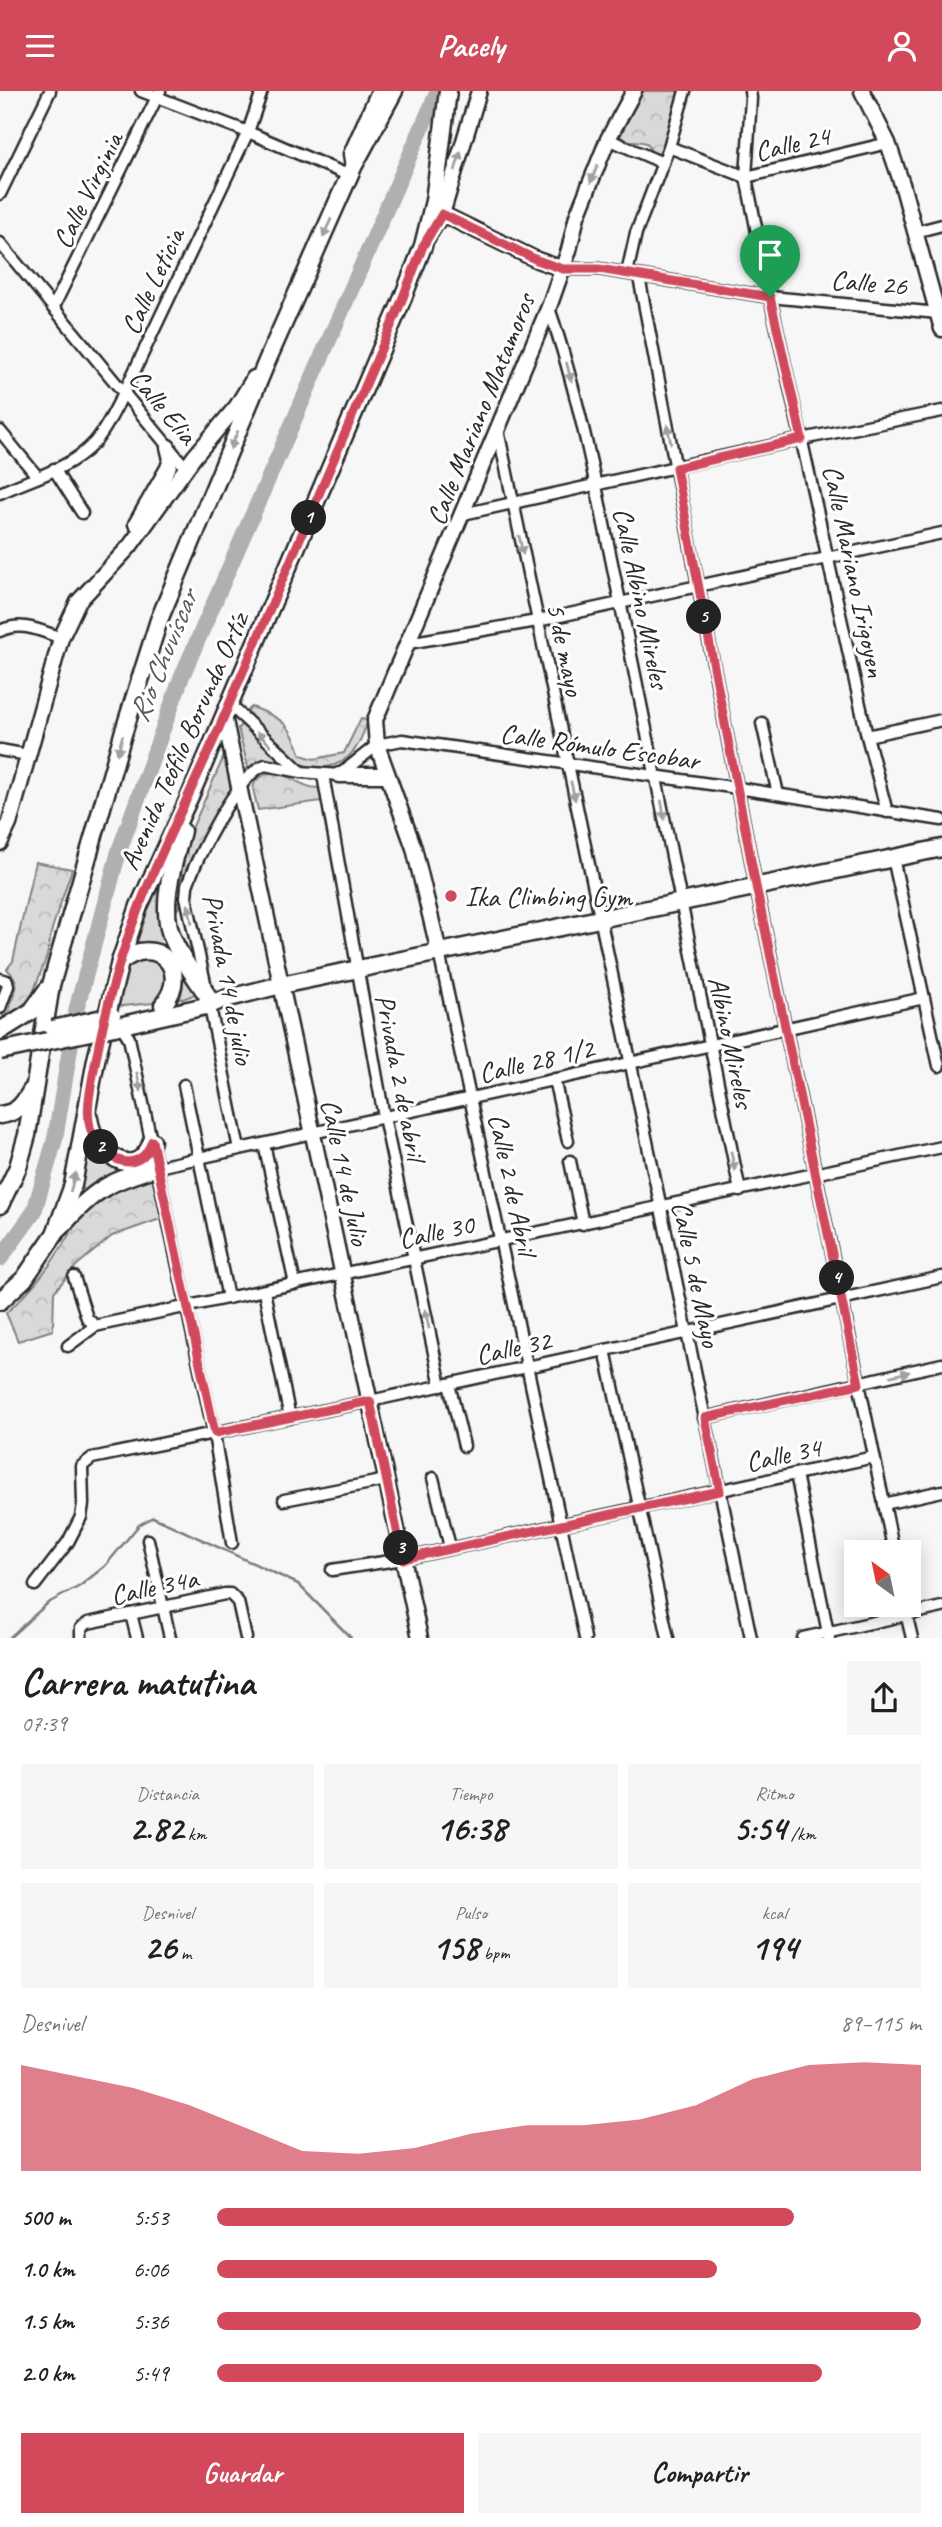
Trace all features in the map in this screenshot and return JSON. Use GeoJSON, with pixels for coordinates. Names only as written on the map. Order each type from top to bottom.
{"type":"FeatureCollection","features":[{"type":"Feature","properties":{"kind":"main road","name":"Avenida Teófilo Borunda Ortíz"},"geometry":{"type":"LineString","coordinates":[[0,1205],[10,1189],[27,1135],[51,985],[123,734],[159,620],[267,361],[352,171],[394,91]]}},
{"type":"Feature","properties":{"kind":"main road","name":"Avenida Teófilo Borunda Ortíz"},"geometry":{"type":"LineString","coordinates":[[0,1301],[24,1279],[55,1234],[73,1185],[96,1060],[120,962],[139,906],[190,796],[423,246],[436,208],[448,91]]}},
{"type":"Feature","properties":{"kind":"main road"},"geometry":{"type":"LineString","coordinates":[[190,796],[173,863],[168,898],[168,924],[172,938],[213,1001]]}},
{"type":"Feature","properties":{"kind":"main road"},"geometry":{"type":"LineString","coordinates":[[0,1051],[281,985],[942,848]]}},
{"type":"Feature","properties":{"kind":"main road"},"geometry":{"type":"LineString","coordinates":[[120,962],[139,951],[150,950],[168,961],[175,984],[172,995],[163,1005]]}},
{"type":"Feature","properties":{"kind":"main road"},"geometry":{"type":"LineString","coordinates":[[0,1031],[32,1010],[51,985]]}},
{"type":"Feature","properties":{"kind":"main road"},"geometry":{"type":"LineString","coordinates":[[0,1040],[116,1022],[163,1005],[213,1001]]}},
{"type":"Feature","properties":{"kind":"main road"},"geometry":{"type":"LineString","coordinates":[[0,1115],[13,1113],[23,1105],[34,1086]]}},
{"type":"Feature","properties":{"kind":"main road"},"geometry":{"type":"LineString","coordinates":[[88,1107],[95,1139],[112,1158],[134,1161],[144,1156],[152,1141]]}},
{"type":"Feature","properties":{"kind":"main road"},"geometry":{"type":"LineString","coordinates":[[55,1234],[82,1202],[96,1191],[125,1176],[158,1167]]}},
{"type":"Feature","properties":{"kind":"street"},"geometry":{"type":"LineString","coordinates":[[0,194],[50,91]]}},
{"type":"Feature","properties":{"kind":"street"},"geometry":{"type":"LineString","coordinates":[[141,91],[159,94],[248,132],[352,171],[351,154],[379,91]]}},
{"type":"Feature","properties":{"kind":"street","name":"Calle Leticia"},"geometry":{"type":"LineString","coordinates":[[0,492],[54,470],[91,446],[101,434],[124,393],[248,132],[262,91]]}},
{"type":"Feature","properties":{"kind":"street"},"geometry":{"type":"LineString","coordinates":[[436,208],[479,91]]}},
{"type":"Feature","properties":{"kind":"street","name":"Calle Mariano Matamoros"},"geometry":{"type":"LineString","coordinates":[[377,745],[376,720],[379,707],[549,307],[563,269],[577,216],[608,139],[634,91]]}},
{"type":"Feature","properties":{"kind":"street"},"geometry":{"type":"LineString","coordinates":[[627,273],[636,233],[669,147],[685,91]]}},
{"type":"Feature","properties":{"kind":"street","name":"Calle Mariano Irigoyen"},"geometry":{"type":"LineString","coordinates":[[750,91],[746,177],[867,736],[887,812]]}},
{"type":"Feature","properties":{"kind":"street"},"geometry":{"type":"LineString","coordinates":[[862,91],[888,143],[942,329]]}},
{"type":"Feature","properties":{"kind":"street","name":"Calle Virginia"},"geometry":{"type":"LineString","coordinates":[[53,308],[159,94]]}},
{"type":"Feature","properties":{"kind":"street"},"geometry":{"type":"LineString","coordinates":[[608,139],[663,163]]}},
{"type":"Feature","properties":{"kind":"street","name":"Calle 24"},"geometry":{"type":"LineString","coordinates":[[669,147],[746,177],[888,143]]}},
{"type":"Feature","properties":{"kind":"street","name":"Calle 26"},"geometry":{"type":"LineString","coordinates":[[436,208],[537,260],[563,269],[599,269],[770,297],[938,313]]}},
{"type":"Feature","properties":{"kind":"street"},"geometry":{"type":"LineString","coordinates":[[915,232],[942,225]]}},
{"type":"Feature","properties":{"kind":"street","name":"Calle Elia"},"geometry":{"type":"LineString","coordinates":[[0,243],[186,468]]}},
{"type":"Feature","properties":{"kind":"street"},"geometry":{"type":"LineString","coordinates":[[639,277],[756,886],[892,1540]]}},
{"type":"Feature","properties":{"kind":"street"},"geometry":{"type":"LineString","coordinates":[[0,843],[9,824],[61,638],[73,608],[115,564],[186,468],[237,406],[255,376],[290,296],[300,288]]}},
{"type":"Feature","properties":{"kind":"street","name":"Calle Albino Mireles"},"geometry":{"type":"LineString","coordinates":[[549,307],[575,396],[595,485],[657,776],[680,902]]}},
{"type":"Feature","properties":{"kind":"street"},"geometry":{"type":"LineString","coordinates":[[463,514],[942,411]]}},
{"type":"Feature","properties":{"kind":"street","name":"5 de mayo"},"geometry":{"type":"LineString","coordinates":[[498,430],[601,918]]}},
{"type":"Feature","properties":{"kind":"street"},"geometry":{"type":"LineString","coordinates":[[0,431],[37,476]]}},
{"type":"Feature","properties":{"kind":"street"},"geometry":{"type":"LineString","coordinates":[[115,564],[168,468],[171,459],[168,447]]}},
{"type":"Feature","properties":{"kind":"street"},"geometry":{"type":"LineString","coordinates":[[54,470],[82,513]]}},
{"type":"Feature","properties":{"kind":"street"},"geometry":{"type":"LineString","coordinates":[[408,643],[537,621],[942,533]]}},
{"type":"Feature","properties":{"kind":"street"},"geometry":{"type":"LineString","coordinates":[[0,631],[9,627],[27,626],[61,638]]}},
{"type":"Feature","properties":{"kind":"street"},"geometry":{"type":"LineString","coordinates":[[226,710],[301,772]]}},
{"type":"Feature","properties":{"kind":"street","name":"Calle 14 de Julio"},"geometry":{"type":"LineString","coordinates":[[226,710],[240,789],[420,1638]]}},
{"type":"Feature","properties":{"kind":"street"},"geometry":{"type":"LineString","coordinates":[[867,736],[942,720]]}},
{"type":"Feature","properties":{"kind":"street"},"geometry":{"type":"LineString","coordinates":[[762,723],[778,794]]}},
{"type":"Feature","properties":{"kind":"street","name":"Calle Rómulo Escobar"},"geometry":{"type":"LineString","coordinates":[[377,745],[402,740],[738,787],[942,820]]}},
{"type":"Feature","properties":{"kind":"street"},"geometry":{"type":"LineString","coordinates":[[339,775],[377,745]]}},
{"type":"Feature","properties":{"kind":"street","name":"Calle 2 de Abril"},"geometry":{"type":"LineString","coordinates":[[377,745],[414,848],[439,952],[584,1638]]}},
{"type":"Feature","properties":{"kind":"street"},"geometry":{"type":"LineString","coordinates":[[0,750],[28,755]]}},
{"type":"Feature","properties":{"kind":"street"},"geometry":{"type":"LineString","coordinates":[[240,789],[252,772],[265,765],[323,775],[386,775]]}},
{"type":"Feature","properties":{"kind":"street","name":"Privada 2 de abril"},"geometry":{"type":"LineString","coordinates":[[323,775],[384,1117],[414,1259],[445,1385]]}},
{"type":"Feature","properties":{"kind":"street","name":"Privada 14 de julio"},"geometry":{"type":"LineString","coordinates":[[239,1149],[213,1001],[186,897],[187,886],[223,811],[240,789]]}},
{"type":"Feature","properties":{"kind":"street"},"geometry":{"type":"LineString","coordinates":[[893,858],[939,1066]]}},
{"type":"Feature","properties":{"kind":"street","name":"Albino Mireles"},"geometry":{"type":"LineString","coordinates":[[680,902],[740,1191]]}},
{"type":"Feature","properties":{"kind":"street","name":"Calle 5 de Mayo"},"geometry":{"type":"LineString","coordinates":[[601,918],[629,1063],[751,1638]]}},
{"type":"Feature","properties":{"kind":"street"},"geometry":{"type":"LineString","coordinates":[[0,979],[7,981],[9,986],[0,1008]]}},
{"type":"Feature","properties":{"kind":"street","name":"Calle 28 1/2"},"geometry":{"type":"LineString","coordinates":[[158,1167],[924,998]]}},
{"type":"Feature","properties":{"kind":"street"},"geometry":{"type":"LineString","coordinates":[[116,1022],[129,1038],[158,1167],[215,1433],[232,1543]]}},
{"type":"Feature","properties":{"kind":"street"},"geometry":{"type":"LineString","coordinates":[[554,1079],[568,1141]]}},
{"type":"Feature","properties":{"kind":"street"},"geometry":{"type":"LineString","coordinates":[[184,1085],[228,1299]]}},
{"type":"Feature","properties":{"kind":"street"},"geometry":{"type":"LineString","coordinates":[[264,1143],[295,1284]]}},
{"type":"Feature","properties":{"kind":"street","name":"Calle 30"},"geometry":{"type":"LineString","coordinates":[[68,1346],[96,1326],[942,1147]]}},
{"type":"Feature","properties":{"kind":"street"},"geometry":{"type":"LineString","coordinates":[[570,1161],[583,1224]]}},
{"type":"Feature","properties":{"kind":"street","name":"Calle 32"},"geometry":{"type":"LineString","coordinates":[[35,1585],[75,1531],[83,1504],[82,1466],[93,1458],[445,1385],[942,1276]]}},
{"type":"Feature","properties":{"kind":"street"},"geometry":{"type":"LineString","coordinates":[[74,1277],[87,1318],[96,1326]]}},
{"type":"Feature","properties":{"kind":"street"},"geometry":{"type":"LineString","coordinates":[[264,1291],[290,1418]]}},
{"type":"Feature","properties":{"kind":"street"},"geometry":{"type":"LineString","coordinates":[[605,1350],[668,1638]]}},
{"type":"Feature","properties":{"kind":"street"},"geometry":{"type":"LineString","coordinates":[[705,1418],[942,1364]]}},
{"type":"Feature","properties":{"kind":"street"},"geometry":{"type":"LineString","coordinates":[[445,1385],[464,1446]]}},
{"type":"Feature","properties":{"kind":"street","name":"Calle 34"},"geometry":{"type":"LineString","coordinates":[[332,1570],[403,1559],[874,1457]]}},
{"type":"Feature","properties":{"kind":"street"},"geometry":{"type":"LineString","coordinates":[[796,1474],[829,1635]]}},
{"type":"Feature","properties":{"kind":"street"},"geometry":{"type":"LineString","coordinates":[[433,1478],[450,1547]]}},
{"type":"Feature","properties":{"kind":"street"},"geometry":{"type":"LineString","coordinates":[[284,1500],[386,1480]]}},
{"type":"Feature","properties":{"kind":"street"},"geometry":{"type":"LineString","coordinates":[[884,1504],[942,1491]]}},
{"type":"Feature","properties":{"kind":"street"},"geometry":{"type":"LineString","coordinates":[[148,1541],[170,1638]]}},
{"type":"Feature","properties":{"kind":"street","name":"Calle 34a"},"geometry":{"type":"LineString","coordinates":[[81,1635],[81,1628],[88,1623],[230,1594],[238,1602],[246,1638]]}},
{"type":"Feature","properties":{"kind":"street"},"geometry":{"type":"LineString","coordinates":[[921,1609],[942,1607]]}},
{"type":"Feature","properties":{"kind":"street"},"geometry":{"type":"LineString","coordinates":[[131,1614],[137,1638]]}},
{"type":"Feature","properties":{"kind":"street"},"geometry":{"type":"LineString","coordinates":[[803,1638],[829,1635],[884,1617]]}},
{"type":"Feature","properties":{"kind":"street"},"geometry":{"type":"LineString","coordinates":[[907,1617],[912,1638]]}},
{"type":"Feature","properties":{"kind":"green space"},"geometry":{"type":"Polygon","coordinates":[[[642,91],[680,91],[661,157],[652,155],[648,144],[619,139],[642,91]]]}},
{"type":"Feature","properties":{"kind":"green space"},"geometry":{"type":"Polygon","coordinates":[[[252,707],[284,723],[301,755],[314,759],[344,753],[361,718],[368,721],[358,744],[349,756],[336,764],[314,768],[298,761],[260,727],[248,710],[252,707]]]}},
{"type":"Feature","properties":{"kind":"green space"},"geometry":{"type":"Polygon","coordinates":[[[242,724],[282,760],[281,762],[263,761],[249,771],[238,728],[242,724]]]}},
{"type":"Feature","properties":{"kind":"green space"},"geometry":{"type":"Polygon","coordinates":[[[228,747],[236,793],[221,806],[182,893],[180,907],[176,910],[186,842],[228,747]]]}},
{"type":"Feature","properties":{"kind":"green space"},"geometry":{"type":"Polygon","coordinates":[[[276,772],[307,786],[319,788],[322,801],[258,810],[253,789],[255,781],[267,773],[276,772]]]}},
{"type":"Feature","properties":{"kind":"green space"},"geometry":{"type":"Polygon","coordinates":[[[168,857],[164,900],[198,993],[183,999],[180,999],[182,971],[174,956],[160,946],[133,941],[168,857]]]}},
{"type":"Feature","properties":{"kind":"green space"},"geometry":{"type":"Polygon","coordinates":[[[35,862],[72,869],[52,929],[47,956],[31,998],[4,1022],[3,1016],[9,1012],[17,985],[7,969],[13,961],[35,862]]]}},
{"type":"Feature","properties":{"kind":"green space"},"geometry":{"type":"Polygon","coordinates":[[[133,959],[158,959],[169,973],[161,999],[153,1003],[112,1007],[121,975],[133,959]]]}},
{"type":"Feature","properties":{"kind":"green space"},"geometry":{"type":"Polygon","coordinates":[[[90,1135],[102,1156],[113,1165],[128,1166],[151,1161],[103,1178],[72,1202],[86,1162],[90,1135]]]}},
{"type":"Feature","properties":{"kind":"green space"},"geometry":{"type":"Polygon","coordinates":[[[153,1177],[163,1218],[112,1236],[76,1266],[54,1292],[53,1330],[18,1341],[6,1313],[41,1276],[85,1211],[110,1191],[153,1177]]]}},
{"type":"Feature","properties":{"kind":"waterway","name":"Rio Chuviscar"},"geometry":{"type":"LineString","coordinates":[[0,1259],[34,1212],[55,1139],[77,1007],[119,851],[182,676],[438,91]]}},
{"type":"Feature","properties":{"kind":"waterway"},"geometry":{"type":"LineString","coordinates":[[9,1638],[48,1603],[80,1586],[105,1566],[139,1525],[153,1517],[298,1584],[351,1638]]}},
{"type":"Feature","properties":{"kind":"place","name":"Ika Climbing Gym"},"geometry":{"type":"Point","coordinates":[451,896]}},
{"type":"Feature","properties":{"kind":"route"},"geometry":{"type":"LineString","coordinates":[[442,214],[537,260],[563,269],[599,269],[770,297],[802,439],[676,468],[756,886],[859,1384],[705,1418],[720,1491],[403,1559],[370,1401],[215,1433],[152,1141],[144,1156],[134,1161],[124,1161],[112,1158],[103,1150],[90,1127],[88,1107],[96,1060],[120,962],[139,906],[190,796],[423,246],[442,214]]}}]}
